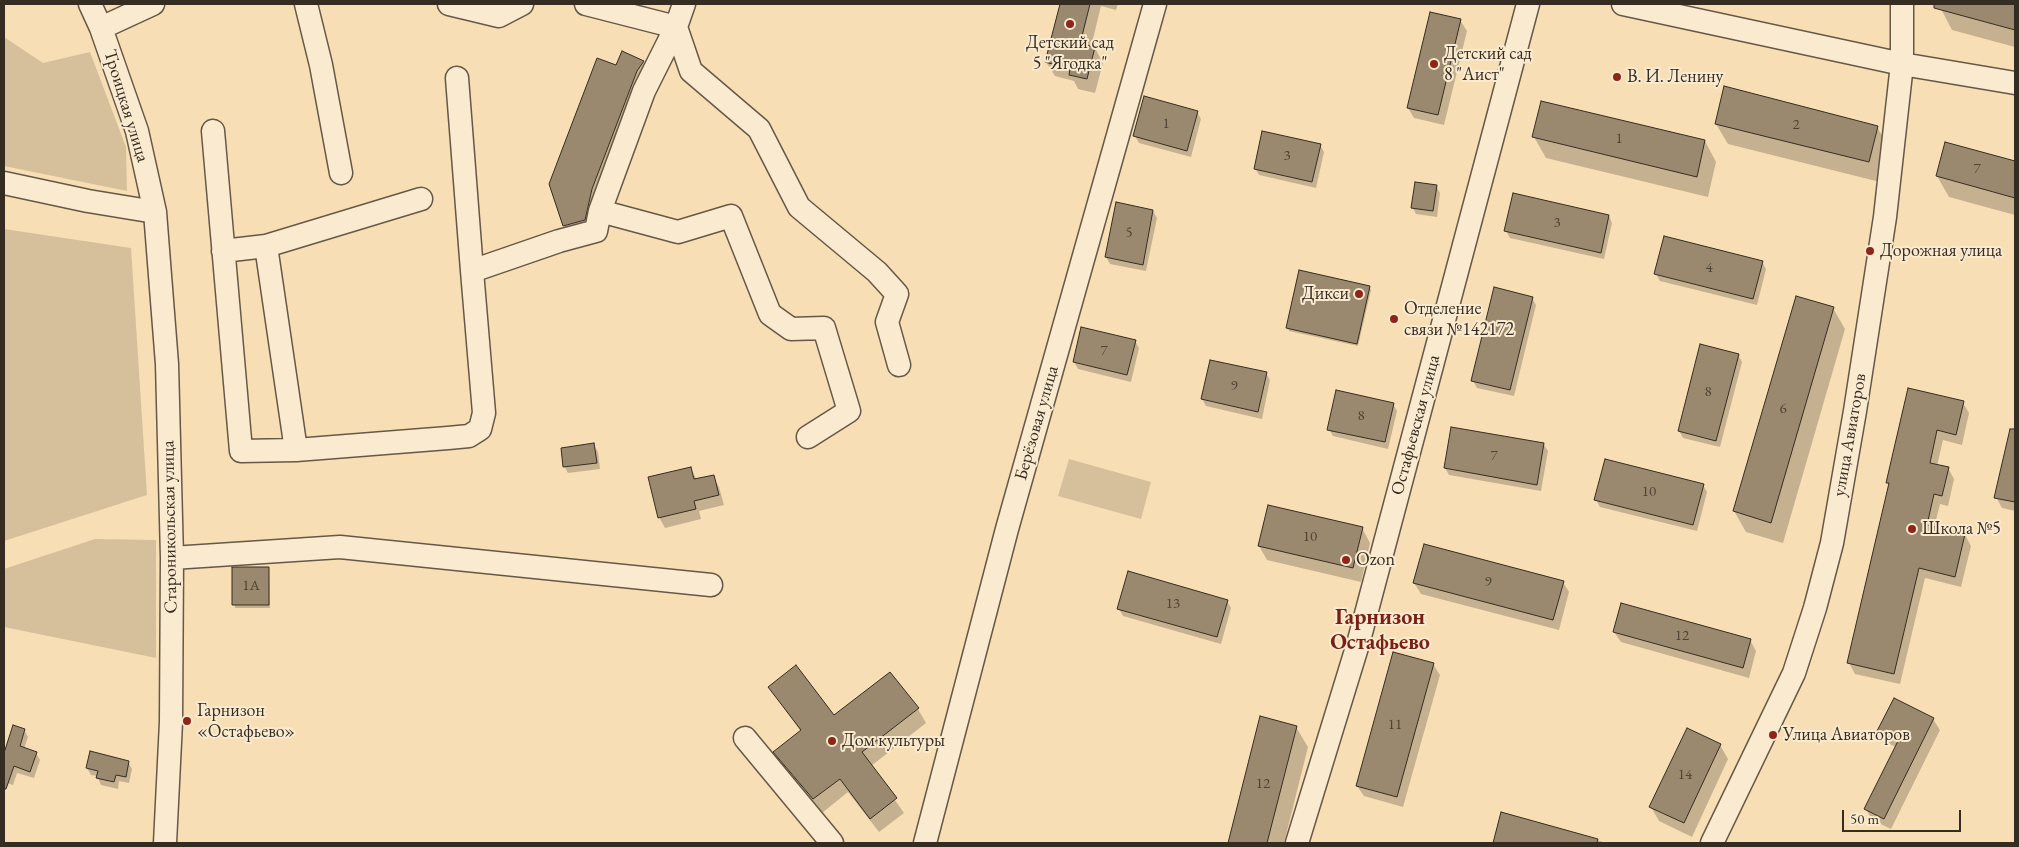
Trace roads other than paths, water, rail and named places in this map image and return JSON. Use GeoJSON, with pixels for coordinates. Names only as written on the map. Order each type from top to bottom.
{"type":"FeatureCollection","features":[{"type":"Feature","properties":{"kind":"street","name":"Троицкая улица"},"geometry":{"type":"LineString","coordinates":[[90,4],[101,28],[138,131],[155,212]]}},
{"type":"Feature","properties":{"kind":"street"},"geometry":{"type":"LineString","coordinates":[[101,28],[153,4]]}},
{"type":"Feature","properties":{"kind":"street"},"geometry":{"type":"LineString","coordinates":[[306,4],[321,65],[341,173]]}},
{"type":"Feature","properties":{"kind":"street"},"geometry":{"type":"LineString","coordinates":[[449,4],[499,16],[522,4]]}},
{"type":"Feature","properties":{"kind":"street"},"geometry":{"type":"LineString","coordinates":[[586,4],[676,26]]}},
{"type":"Feature","properties":{"kind":"street"},"geometry":{"type":"LineString","coordinates":[[472,271],[559,241],[596,231],[600,211],[644,91],[676,26],[684,4]]}},
{"type":"Feature","properties":{"kind":"street","name":"Берёзовая улица"},"geometry":{"type":"LineString","coordinates":[[925,843],[1007,529],[1155,4]]}},
{"type":"Feature","properties":{"kind":"street","name":"Остафьевская улица"},"geometry":{"type":"LineString","coordinates":[[1297,843],[1358,644],[1528,4]]}},
{"type":"Feature","properties":{"kind":"street"},"geometry":{"type":"LineString","coordinates":[[1623,4],[1902,64],[2015,83]]}},
{"type":"Feature","properties":{"kind":"street","name":"улица Авиаторов"},"geometry":{"type":"LineString","coordinates":[[1712,843],[1794,673],[1815,608],[1832,543],[1855,411],[1885,217],[1902,64],[1902,4]]}},
{"type":"Feature","properties":{"kind":"street"},"geometry":{"type":"LineString","coordinates":[[676,26],[691,70],[759,129],[799,207],[877,272],[897,294],[887,322],[899,365]]}},
{"type":"Feature","properties":{"kind":"street"},"geometry":{"type":"LineString","coordinates":[[213,131],[241,450],[296,450],[469,436],[480,429],[484,413],[457,78]]}},
{"type":"Feature","properties":{"kind":"street"},"geometry":{"type":"LineString","coordinates":[[4,183],[88,201],[155,212]]}},
{"type":"Feature","properties":{"kind":"street"},"geometry":{"type":"LineString","coordinates":[[223,251],[266,246],[421,199]]}},
{"type":"Feature","properties":{"kind":"street"},"geometry":{"type":"LineString","coordinates":[[600,211],[678,232],[731,216],[770,314],[791,329],[824,328],[849,411],[808,437]]}},
{"type":"Feature","properties":{"kind":"street","name":"Староникольская улица"},"geometry":{"type":"LineString","coordinates":[[155,212],[167,364],[172,558],[171,722],[165,843]]}},
{"type":"Feature","properties":{"kind":"street"},"geometry":{"type":"LineString","coordinates":[[266,246],[296,450]]}},
{"type":"Feature","properties":{"kind":"street"},"geometry":{"type":"LineString","coordinates":[[172,558],[340,547],[711,585]]}},
{"type":"Feature","properties":{"kind":"street"},"geometry":{"type":"LineString","coordinates":[[745,738],[832,843]]}},
{"type":"Feature","properties":{"kind":"place","name":"Детский сад 5 \"Ягодка\""},"geometry":{"type":"Point","coordinates":[1070,24]}},
{"type":"Feature","properties":{"kind":"place","name":"Детский сад 8 \"Аист\""},"geometry":{"type":"Point","coordinates":[1434,64]}},
{"type":"Feature","properties":{"kind":"place","name":"В. И. Ленину"},"geometry":{"type":"Point","coordinates":[1617,77]}},
{"type":"Feature","properties":{"kind":"place","name":"Дорожная улица"},"geometry":{"type":"Point","coordinates":[1870,251]}},
{"type":"Feature","properties":{"kind":"place","name":"Дикси"},"geometry":{"type":"Point","coordinates":[1359,294]}},
{"type":"Feature","properties":{"kind":"place","name":"Отделение связи №142172"},"geometry":{"type":"Point","coordinates":[1394,319]}},
{"type":"Feature","properties":{"kind":"place","name":"Школа №5"},"geometry":{"type":"Point","coordinates":[1912,529]}},
{"type":"Feature","properties":{"kind":"place","name":"Ozon"},"geometry":{"type":"Point","coordinates":[1346,560]}},
{"type":"Feature","properties":{"kind":"place","name":"Гарнизон «Остафьево»"},"geometry":{"type":"Point","coordinates":[187,721]}},
{"type":"Feature","properties":{"kind":"place","name":"Улица Авиаторов"},"geometry":{"type":"Point","coordinates":[1773,735]}},
{"type":"Feature","properties":{"kind":"place","name":"Дом культуры"},"geometry":{"type":"Point","coordinates":[832,741]}},
{"type":"Feature","properties":{"kind":"district","name":"Гарнизон Остафьево"},"geometry":{"type":"Point","coordinates":[1380,630]}}]}
